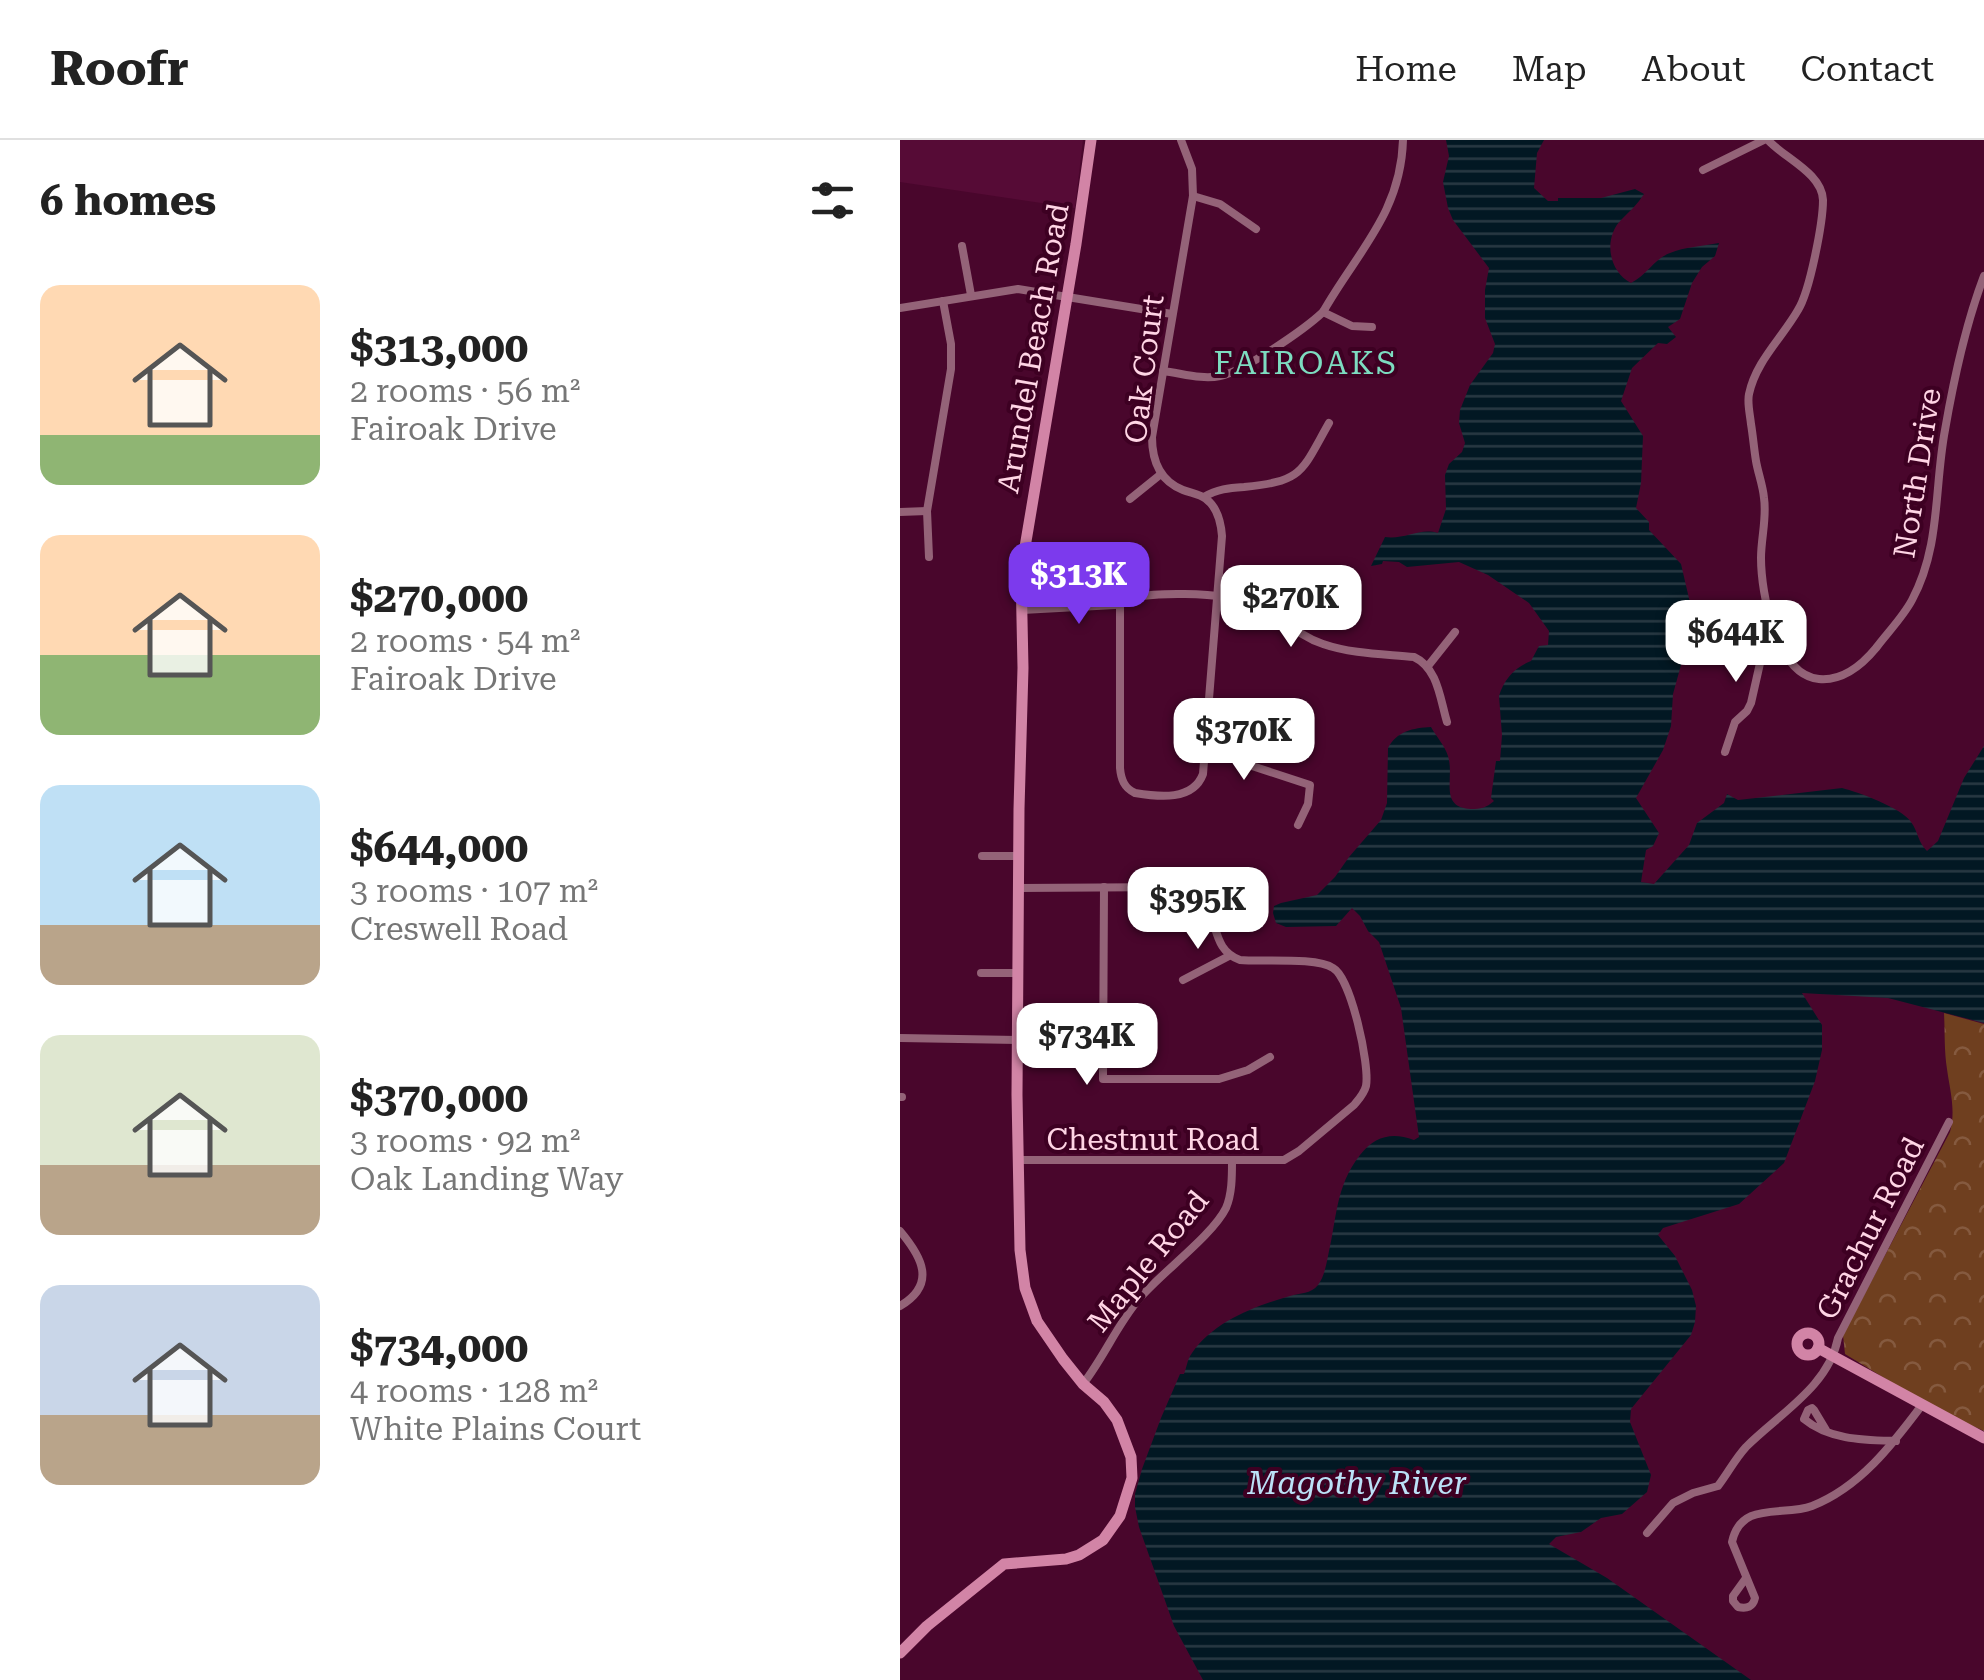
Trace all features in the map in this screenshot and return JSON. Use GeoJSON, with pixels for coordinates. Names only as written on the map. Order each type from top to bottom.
{"type":"FeatureCollection","features":[{"type":"Feature","properties":{"kind":"street","name":"Arundel Beach Road"},"geometry":{"type":"LineString","coordinates":[[900,1654],[927,1626],[1004,1564],[1066,1559],[1103,1540],[1113,1529],[1132,1478],[1131,1457],[1112,1411],[1083,1384],[1045,1334],[1030,1306],[1020,1250],[1018,973],[1023,556],[1091,140]]}},
{"type":"Feature","properties":{"kind":"street"},"geometry":{"type":"LineString","coordinates":[[1182,142],[1193,140]]}},
{"type":"Feature","properties":{"kind":"street"},"geometry":{"type":"LineString","coordinates":[[1163,371],[1212,377],[1229,374],[1301,331],[1323,312],[1389,206],[1403,140]]}},
{"type":"Feature","properties":{"kind":"street"},"geometry":{"type":"LineString","coordinates":[[1703,170],[1766,140],[1812,178],[1823,202],[1806,297],[1758,368],[1747,397],[1765,499],[1761,558],[1774,631],[1764,650],[1747,712],[1736,722],[1724,752]]}},
{"type":"Feature","properties":{"kind":"street","name":"Oak Court"},"geometry":{"type":"LineString","coordinates":[[1182,142],[1192,170],[1193,196],[1152,437],[1154,459],[1161,474],[1177,488],[1204,497]]}},
{"type":"Feature","properties":{"kind":"street"},"geometry":{"type":"LineString","coordinates":[[1193,196],[1220,204],[1256,229]]}},
{"type":"Feature","properties":{"kind":"street"},"geometry":{"type":"LineString","coordinates":[[962,246],[971,295]]}},
{"type":"Feature","properties":{"kind":"street","name":"North Drive"},"geometry":{"type":"LineString","coordinates":[[1774,631],[1784,656],[1798,671],[1816,679],[1839,677],[1865,662],[1911,602],[1932,543],[1943,437],[1957,362],[1984,276]]}},
{"type":"Feature","properties":{"kind":"street"},"geometry":{"type":"LineString","coordinates":[[900,308],[1018,289],[1172,314]]}},
{"type":"Feature","properties":{"kind":"street"},"geometry":{"type":"LineString","coordinates":[[928,557],[927,510],[951,369],[943,300]]}},
{"type":"Feature","properties":{"kind":"street"},"geometry":{"type":"LineString","coordinates":[[1323,312],[1352,326],[1372,327]]}},
{"type":"Feature","properties":{"kind":"street"},"geometry":{"type":"LineString","coordinates":[[1120,600],[1120,768],[1126,786],[1142,794],[1181,794],[1193,790],[1203,774],[1208,728],[1221,526],[1204,497],[1220,490],[1273,484],[1290,478],[1304,465],[1328,422]]}},
{"type":"Feature","properties":{"kind":"street"},"geometry":{"type":"LineString","coordinates":[[1130,500],[1161,474]]}},
{"type":"Feature","properties":{"kind":"street"},"geometry":{"type":"LineString","coordinates":[[900,512],[927,510]]}},
{"type":"Feature","properties":{"kind":"street"},"geometry":{"type":"LineString","coordinates":[[1021,606],[1152,595],[1218,594],[1254,602],[1296,632],[1322,644],[1414,657],[1428,666],[1448,722]]}},
{"type":"Feature","properties":{"kind":"street"},"geometry":{"type":"LineString","coordinates":[[1428,666],[1455,632]]}},
{"type":"Feature","properties":{"kind":"street"},"geometry":{"type":"LineString","coordinates":[[1208,728],[1252,766],[1310,785],[1308,804],[1298,825]]}},
{"type":"Feature","properties":{"kind":"street"},"geometry":{"type":"LineString","coordinates":[[982,856],[1019,856]]}},
{"type":"Feature","properties":{"kind":"street"},"geometry":{"type":"LineString","coordinates":[[1104,887],[1102,1079],[1219,1079],[1248,1070],[1270,1057]]}},
{"type":"Feature","properties":{"kind":"street"},"geometry":{"type":"LineString","coordinates":[[1019,888],[1180,887],[1193,892],[1208,906],[1229,956],[1182,980]]}},
{"type":"Feature","properties":{"kind":"street","name":"Chestnut Road"},"geometry":{"type":"LineString","coordinates":[[1019,1160],[1286,1160],[1354,1105],[1364,1091],[1364,1054],[1343,979],[1336,969],[1318,963],[1240,960],[1229,956]]}},
{"type":"Feature","properties":{"kind":"street"},"geometry":{"type":"LineString","coordinates":[[981,973],[1018,973]]}},
{"type":"Feature","properties":{"kind":"street"},"geometry":{"type":"LineString","coordinates":[[900,1038],[1018,1040]]}},
{"type":"Feature","properties":{"kind":"street","name":"Grachur Road"},"geometry":{"type":"LineString","coordinates":[[1647,1533],[1673,1503],[1718,1486],[1737,1457],[1812,1387],[1834,1356],[1838,1338],[1950,1122]]}},
{"type":"Feature","properties":{"kind":"street","name":"Maple Road"},"geometry":{"type":"LineString","coordinates":[[1083,1384],[1139,1299],[1224,1211],[1231,1189],[1232,1162]]}},
{"type":"Feature","properties":{"kind":"street"},"geometry":{"type":"LineString","coordinates":[[900,1231],[917,1252],[922,1272],[917,1292],[900,1306]]}},
{"type":"Feature","properties":{"kind":"street"},"geometry":{"type":"LineString","coordinates":[[1818,1348],[1984,1438]]}},
{"type":"Feature","properties":{"kind":"street"},"geometry":{"type":"LineString","coordinates":[[1746,1578],[1732,1542],[1746,1520],[1764,1511],[1797,1510],[1818,1503],[1866,1471],[1896,1441],[1922,1405]]}},
{"type":"Feature","properties":{"kind":"street"},"geometry":{"type":"LineString","coordinates":[[1826,1430],[1840,1436],[1896,1441]]}},
{"type":"Feature","properties":{"kind":"shaded area"},"geometry":{"type":"Polygon","coordinates":[[[900,140],[1083,140],[1075,208],[900,182],[900,140]]]}},
{"type":"Feature","properties":{"kind":"green space"},"geometry":{"type":"Polygon","coordinates":[[[1944,1013],[1984,1024],[1984,1431],[1935,1409],[1845,1354],[1843,1335],[1950,1132],[1952,1108],[1944,1013]]]}},
{"type":"Feature","properties":{"kind":"water","name":"Magothy River"},"geometry":{"type":"Polygon","coordinates":[[[1446,140],[1544,140],[1537,153],[1534,188],[1548,201],[1601,198],[1635,189],[1644,194],[1616,226],[1610,244],[1617,270],[1631,283],[1670,253],[1719,243],[1715,256],[1692,283],[1680,319],[1668,327],[1676,337],[1667,344],[1658,343],[1632,368],[1621,401],[1643,436],[1636,508],[1649,522],[1649,530],[1681,564],[1691,607],[1692,639],[1673,694],[1671,726],[1663,750],[1636,798],[1659,833],[1653,846],[1646,850],[1641,882],[1654,884],[1689,845],[1697,823],[1724,803],[1727,794],[1738,800],[1842,788],[1899,811],[1927,851],[1938,841],[1964,778],[1984,746],[1984,1023],[1888,998],[1802,993],[1822,1025],[1822,1050],[1815,1081],[1784,1163],[1739,1204],[1663,1228],[1658,1235],[1675,1256],[1696,1306],[1691,1335],[1631,1409],[1630,1422],[1651,1475],[1647,1492],[1622,1514],[1601,1518],[1581,1532],[1556,1537],[1549,1544],[1607,1578],[1751,1680],[1203,1680],[1174,1626],[1135,1507],[1142,1469],[1192,1353],[1211,1332],[1236,1317],[1315,1288],[1326,1267],[1341,1191],[1360,1155],[1384,1137],[1419,1137],[1401,1008],[1379,942],[1352,908],[1336,926],[1286,927],[1276,923],[1274,906],[1317,895],[1381,820],[1387,803],[1388,748],[1406,732],[1431,727],[1448,756],[1454,803],[1475,809],[1494,801],[1491,798],[1502,735],[1499,696],[1511,674],[1531,661],[1539,646],[1548,645],[1549,631],[1529,603],[1488,575],[1459,562],[1407,567],[1383,561],[1371,566],[1385,537],[1438,533],[1446,509],[1445,475],[1465,443],[1460,410],[1495,344],[1485,318],[1489,268],[1448,208],[1443,182],[1449,156],[1446,140]]]}},
{"type":"Feature","properties":{"kind":"district","name":"FAIROAKS"},"geometry":{"type":"Point","coordinates":[1306,363]}}]}
